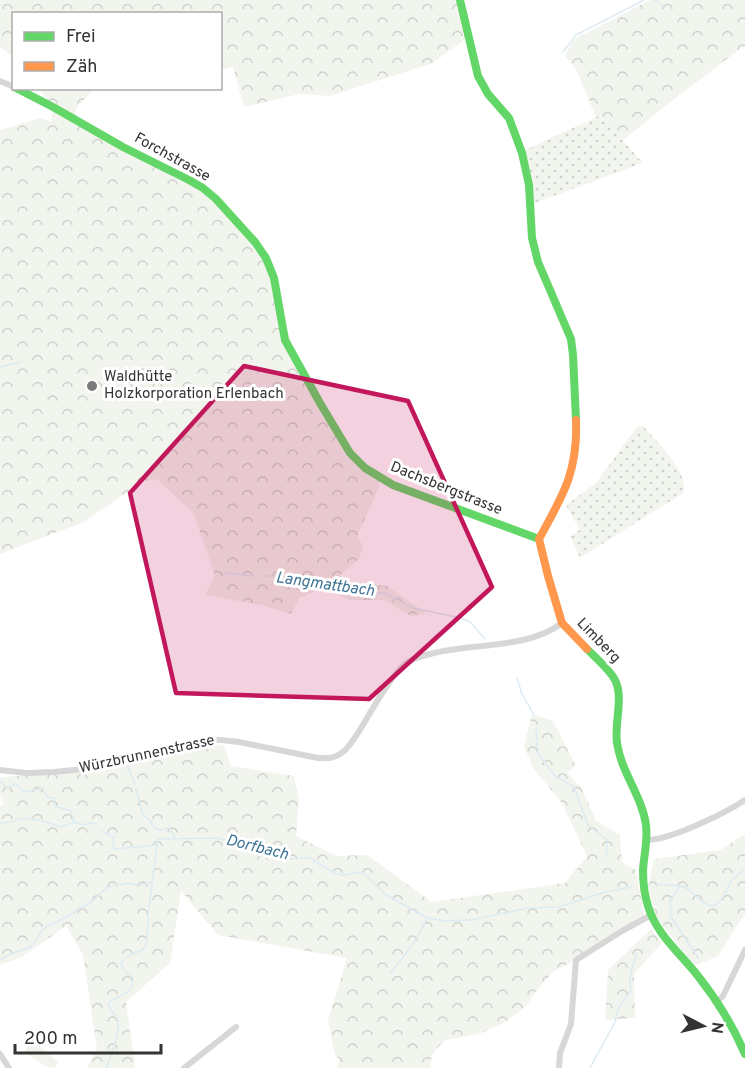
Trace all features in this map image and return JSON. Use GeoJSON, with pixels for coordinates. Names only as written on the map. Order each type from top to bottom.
{"type":"FeatureCollection","features":[{"type":"Feature","properties":{"kind":"street"},"geometry":{"type":"LineString","coordinates":[[460,0],[478,76],[488,94],[509,118],[522,153],[529,185],[530,220],[538,262],[571,339],[575,450],[571,474],[556,509],[539,539]]}},
{"type":"Feature","properties":{"kind":"street","name":"Forchstrasse"},"geometry":{"type":"LineString","coordinates":[[19,90],[189,180],[216,199],[255,242],[266,258],[274,278],[285,340],[350,453]]}},
{"type":"Feature","properties":{"kind":"street","name":"Dachsbergstrasse"},"geometry":{"type":"LineString","coordinates":[[350,453],[366,468],[393,485],[539,539]]}},
{"type":"Feature","properties":{"kind":"street","name":"Limberg"},"geometry":{"type":"LineString","coordinates":[[539,539],[562,624],[616,681],[618,694],[616,743],[644,815],[646,828],[644,890],[651,915]]}},
{"type":"Feature","properties":{"kind":"street","name":"Würzbrunnenstrasse"},"geometry":{"type":"LineString","coordinates":[[0,770],[26,773],[84,769],[109,765],[145,752],[210,740],[231,741],[318,758],[331,758],[342,753],[352,742],[396,673],[407,663],[449,649],[532,638],[562,624]]}},
{"type":"Feature","properties":{"kind":"street"},"geometry":{"type":"LineString","coordinates":[[646,840],[660,839],[689,828],[745,800]]}},
{"type":"Feature","properties":{"kind":"street"},"geometry":{"type":"LineString","coordinates":[[559,1068],[560,1053],[571,1024],[576,960],[651,915],[717,1002],[737,1035],[745,1054]]}},
{"type":"Feature","properties":{"kind":"street"},"geometry":{"type":"LineString","coordinates":[[717,1002],[723,996],[745,950]]}},
{"type":"Feature","properties":{"kind":"street"},"geometry":{"type":"LineString","coordinates":[[184,1068],[236,1027]]}},
{"type":"Feature","properties":{"kind":"street"},"geometry":{"type":"LineString","coordinates":[[0,1054],[9,1068]]}},
{"type":"Feature","properties":{"kind":"highlighted area"},"geometry":{"type":"Polygon","coordinates":[[[244,366],[408,401],[492,587],[369,699],[176,693],[130,493],[244,366]]]}},
{"type":"Feature","properties":{"kind":"green space"},"geometry":{"type":"Polygon","coordinates":[[[0,0],[460,0],[468,37],[433,63],[330,96],[299,94],[244,107],[233,67],[222,70],[222,12],[12,12],[12,56],[0,47],[0,0]]]}},
{"type":"Feature","properties":{"kind":"green space"},"geometry":{"type":"Polygon","coordinates":[[[650,0],[745,0],[745,47],[623,140],[601,115],[596,117],[576,69],[565,56],[573,40],[650,0]]]}},
{"type":"Feature","properties":{"kind":"green space"},"geometry":{"type":"Polygon","coordinates":[[[40,90],[93,90],[76,108],[75,119],[216,199],[266,258],[295,356],[350,453],[381,478],[357,536],[363,546],[359,559],[340,575],[350,582],[387,586],[426,613],[411,616],[384,600],[349,600],[324,587],[299,598],[291,614],[262,605],[205,595],[215,576],[194,514],[157,479],[143,481],[84,522],[0,554],[0,130],[41,118],[51,122],[53,107],[40,90]]]}},
{"type":"Feature","properties":{"kind":"green space"},"geometry":{"type":"Polygon","coordinates":[[[601,115],[642,162],[532,204],[523,151],[601,115]]]}},
{"type":"Feature","properties":{"kind":"green space"},"geometry":{"type":"Polygon","coordinates":[[[643,426],[677,467],[682,476],[683,493],[580,558],[570,536],[580,530],[566,505],[596,483],[637,427],[643,426]]]}},
{"type":"Feature","properties":{"kind":"green space"},"geometry":{"type":"Polygon","coordinates":[[[532,714],[553,721],[576,766],[567,773],[581,787],[596,821],[620,835],[622,862],[636,870],[644,915],[576,960],[554,971],[525,1007],[505,1022],[479,1034],[446,1040],[432,1055],[430,1068],[336,1068],[340,1060],[335,1055],[328,1021],[347,958],[218,935],[181,891],[170,963],[126,1002],[135,1066],[133,1068],[87,1068],[97,1049],[83,955],[66,926],[22,957],[0,965],[0,806],[4,803],[0,797],[0,778],[118,767],[155,753],[224,745],[231,766],[294,776],[299,799],[296,836],[336,856],[367,855],[432,902],[565,883],[587,856],[562,803],[533,768],[524,746],[532,714]]]}},
{"type":"Feature","properties":{"kind":"green space"},"geometry":{"type":"Polygon","coordinates":[[[745,834],[745,915],[718,956],[694,966],[655,915],[648,888],[654,859],[720,850],[745,834]]]}},
{"type":"Feature","properties":{"kind":"green space"},"geometry":{"type":"Polygon","coordinates":[[[651,929],[662,943],[634,974],[635,1018],[605,1020],[608,970],[651,929]]]}},
{"type":"Feature","properties":{"kind":"green space"},"geometry":{"type":"Polygon","coordinates":[[[32,1040],[58,1062],[56,1067],[49,1068],[25,1053],[32,1040]]]}},
{"type":"Feature","properties":{"kind":"waterway"},"geometry":{"type":"LineString","coordinates":[[563,52],[576,35],[644,0]]}},
{"type":"Feature","properties":{"kind":"waterway"},"geometry":{"type":"LineString","coordinates":[[655,0],[665,7]]}},
{"type":"Feature","properties":{"kind":"waterway"},"geometry":{"type":"LineString","coordinates":[[0,367],[21,362]]}},
{"type":"Feature","properties":{"kind":"waterway","name":"Langmattbach"},"geometry":{"type":"LineString","coordinates":[[224,573],[254,576]]}},
{"type":"Feature","properties":{"kind":"waterway","name":"Langmattbach"},"geometry":{"type":"LineString","coordinates":[[261,576],[282,576],[303,582],[326,583],[342,591],[364,587],[373,593],[385,593],[413,608],[461,618],[470,622],[485,639]]}},
{"type":"Feature","properties":{"kind":"waterway","name":"Langmattbach"},"geometry":{"type":"LineString","coordinates":[[517,678],[522,694],[534,715]]}},
{"type":"Feature","properties":{"kind":"waterway","name":"Langmattbach"},"geometry":{"type":"LineString","coordinates":[[536,728],[538,753],[554,775],[574,787],[588,825],[608,841],[606,857]]}},
{"type":"Feature","properties":{"kind":"waterway"},"geometry":{"type":"LineString","coordinates":[[126,762],[135,784]]}},
{"type":"Feature","properties":{"kind":"waterway"},"geometry":{"type":"LineString","coordinates":[[0,781],[7,788],[15,784],[24,792],[43,788],[47,797],[54,798],[54,806],[71,811],[74,822]]}},
{"type":"Feature","properties":{"kind":"waterway"},"geometry":{"type":"LineString","coordinates":[[136,789],[143,815],[150,820],[154,828],[161,830],[169,828],[175,837]]}},
{"type":"Feature","properties":{"kind":"waterway"},"geometry":{"type":"LineString","coordinates":[[0,823],[24,819],[61,827],[74,822],[83,825],[96,824]]}},
{"type":"Feature","properties":{"kind":"waterway"},"geometry":{"type":"LineString","coordinates":[[102,831],[114,838],[113,847],[115,849],[156,845]]}},
{"type":"Feature","properties":{"kind":"waterway","name":"Dorfbach"},"geometry":{"type":"LineString","coordinates":[[106,1068],[119,1026],[108,1004],[130,989],[133,978],[123,970],[121,963],[130,955],[143,950],[147,941],[158,839],[216,838],[243,844],[288,859],[310,858],[336,874],[363,873],[385,894],[427,918],[445,921],[470,920],[528,908],[559,907],[602,893],[631,887]]}},
{"type":"Feature","properties":{"kind":"waterway","name":"Dorfbach"},"geometry":{"type":"LineString","coordinates":[[656,885],[684,887],[711,906],[723,898],[734,878],[745,869]]}},
{"type":"Feature","properties":{"kind":"waterway"},"geometry":{"type":"LineString","coordinates":[[0,960],[31,946],[46,927],[87,905],[110,887],[128,883],[138,885],[152,882]]}},
{"type":"Feature","properties":{"kind":"waterway"},"geometry":{"type":"LineString","coordinates":[[679,887],[670,901],[670,913],[698,958]]}},
{"type":"Feature","properties":{"kind":"waterway"},"geometry":{"type":"LineString","coordinates":[[390,974],[415,941],[427,918]]}},
{"type":"Feature","properties":{"kind":"waterway"},"geometry":{"type":"LineString","coordinates":[[590,1068],[615,1022],[619,1007],[631,991],[630,976],[636,954]]}},
{"type":"Feature","properties":{"kind":"traffic: fast"},"geometry":{"type":"LineString","coordinates":[[460,0],[478,76],[488,94],[509,118],[522,153],[529,185],[532,238],[538,262],[571,339],[576,420]]}},
{"type":"Feature","properties":{"kind":"traffic: fast"},"geometry":{"type":"LineString","coordinates":[[20,90],[123,147],[189,180],[216,199],[255,242],[266,258],[274,278],[285,340],[350,453],[365,468],[393,485],[539,539]]}},
{"type":"Feature","properties":{"kind":"traffic: fast"},"geometry":{"type":"LineString","coordinates":[[587,649],[610,672],[618,687],[617,743],[619,754],[644,814],[647,836],[643,879],[652,916],[663,935],[712,994],[745,1054]]}},
{"type":"Feature","properties":{"kind":"traffic: slow"},"geometry":{"type":"LineString","coordinates":[[576,420],[572,469],[562,496],[539,539],[562,623],[587,649]]}},
{"type":"Feature","properties":{"kind":"place","name":"Waldhütte Holzkorporation Erlenbach"},"geometry":{"type":"Point","coordinates":[92,386]}}]}
